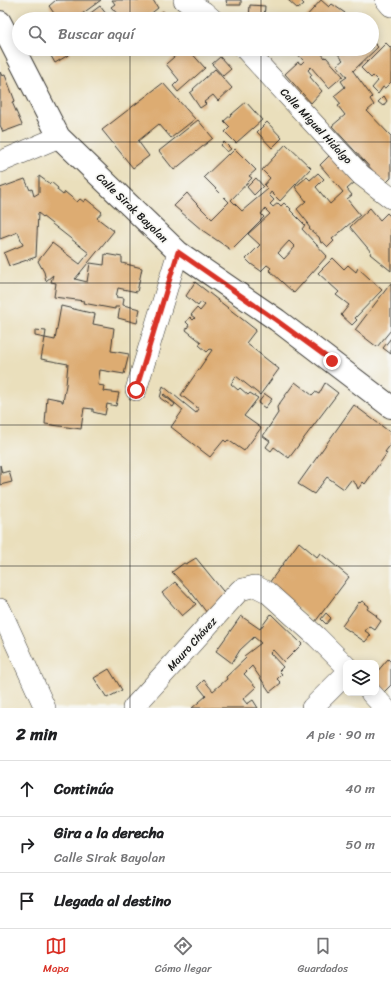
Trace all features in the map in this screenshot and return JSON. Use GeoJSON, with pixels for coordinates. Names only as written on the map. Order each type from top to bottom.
{"type":"FeatureCollection","features":[{"type":"Feature","properties":{"kind":"main road","name":"Calle Sirak Bayolan"},"geometry":{"type":"LineString","coordinates":[[0,22],[12,45]]}},
{"type":"Feature","properties":{"kind":"main road","name":"Calle Sirak Bayolan"},"geometry":{"type":"LineString","coordinates":[[18,56],[60,138],[178,252],[276,320],[391,407]]}},
{"type":"Feature","properties":{"kind":"street"},"geometry":{"type":"LineString","coordinates":[[184,0],[207,10]]}},
{"type":"Feature","properties":{"kind":"street"},"geometry":{"type":"LineString","coordinates":[[386,0],[391,6]]}},
{"type":"Feature","properties":{"kind":"street","name":"Calle Miguel Hidalgo"},"geometry":{"type":"LineString","coordinates":[[251,56],[361,175],[391,198]]}},
{"type":"Feature","properties":{"kind":"street"},"geometry":{"type":"LineString","coordinates":[[0,162],[60,138]]}},
{"type":"Feature","properties":{"kind":"street"},"geometry":{"type":"LineString","coordinates":[[136,390],[178,252]]}},
{"type":"Feature","properties":{"kind":"street","name":"Mauro Chávez"},"geometry":{"type":"LineString","coordinates":[[133,708],[240,590],[255,586],[267,592],[317,637],[343,663]]}},
{"type":"Feature","properties":{"kind":"street"},"geometry":{"type":"LineString","coordinates":[[1,615],[45,708]]}},
{"type":"Feature","properties":{"kind":"street"},"geometry":{"type":"LineString","coordinates":[[312,708],[343,677]]}},
{"type":"Feature","properties":{"kind":"street"},"geometry":{"type":"LineString","coordinates":[[374,696],[385,708]]}},
{"type":"Feature","properties":{"kind":"building"},"geometry":{"type":"Polygon","coordinates":[[[56,0],[101,0],[85,12],[53,12],[49,6],[56,0]]]}},
{"type":"Feature","properties":{"kind":"building"},"geometry":{"type":"Polygon","coordinates":[[[112,0],[153,0],[158,8],[153,12],[116,12],[111,7],[115,4],[112,0]]]}},
{"type":"Feature","properties":{"kind":"building"},"geometry":{"type":"Polygon","coordinates":[[[226,0],[241,0],[241,5],[227,5],[226,0]]]}},
{"type":"Feature","properties":{"kind":"building"},"geometry":{"type":"Polygon","coordinates":[[[288,0],[300,0],[304,4],[298,9],[288,0]]]}},
{"type":"Feature","properties":{"kind":"building"},"geometry":{"type":"Polygon","coordinates":[[[321,0],[329,7],[332,4],[344,12],[310,12],[321,0]]]}},
{"type":"Feature","properties":{"kind":"building"},"geometry":{"type":"Polygon","coordinates":[[[250,5],[265,6],[265,12],[250,12],[250,5]]]}},
{"type":"Feature","properties":{"kind":"building"},"geometry":{"type":"Polygon","coordinates":[[[100,6],[105,12],[92,12],[100,6]]]}},
{"type":"Feature","properties":{"kind":"building"},"geometry":{"type":"Polygon","coordinates":[[[386,43],[391,48],[391,82],[385,88],[383,87],[378,94],[372,88],[378,81],[373,76],[371,78],[361,68],[373,56],[379,56],[379,50],[386,43]]]}},
{"type":"Feature","properties":{"kind":"building"},"geometry":{"type":"Polygon","coordinates":[[[51,56],[67,56],[55,63],[51,56]]]}},
{"type":"Feature","properties":{"kind":"building"},"geometry":{"type":"Polygon","coordinates":[[[175,56],[194,56],[205,68],[178,92],[173,86],[179,80],[166,64],[175,56]]]}},
{"type":"Feature","properties":{"kind":"building"},"geometry":{"type":"Polygon","coordinates":[[[299,56],[323,56],[343,76],[329,88],[311,67],[308,70],[312,75],[310,77],[322,91],[311,103],[285,74],[298,62],[301,64],[304,61],[299,56]]]}},
{"type":"Feature","properties":{"kind":"building"},"geometry":{"type":"Polygon","coordinates":[[[340,56],[369,56],[353,71],[372,97],[370,99],[374,105],[367,111],[391,136],[391,178],[385,184],[332,126],[345,115],[338,106],[341,104],[334,96],[345,87],[341,81],[347,77],[337,65],[343,60],[340,56]]]}},
{"type":"Feature","properties":{"kind":"building"},"geometry":{"type":"Polygon","coordinates":[[[220,57],[231,69],[223,76],[212,64],[220,57]]]}},
{"type":"Feature","properties":{"kind":"building"},"geometry":{"type":"Polygon","coordinates":[[[215,69],[232,88],[218,101],[213,95],[204,102],[206,104],[200,108],[190,93],[215,69]]]}},
{"type":"Feature","properties":{"kind":"building"},"geometry":{"type":"Polygon","coordinates":[[[0,72],[2,76],[5,75],[15,101],[12,102],[22,125],[3,132],[0,125],[0,72]]]}},
{"type":"Feature","properties":{"kind":"building"},"geometry":{"type":"Polygon","coordinates":[[[163,83],[195,119],[171,138],[159,124],[138,141],[149,156],[133,168],[102,130],[163,83]]]}},
{"type":"Feature","properties":{"kind":"building"},"geometry":{"type":"Polygon","coordinates":[[[384,96],[387,101],[383,106],[378,102],[384,96]]]}},
{"type":"Feature","properties":{"kind":"building"},"geometry":{"type":"Polygon","coordinates":[[[246,102],[262,120],[236,143],[225,132],[230,127],[224,121],[246,102]]]}},
{"type":"Feature","properties":{"kind":"building"},"geometry":{"type":"Polygon","coordinates":[[[198,120],[213,138],[174,170],[159,151],[198,120]]]}},
{"type":"Feature","properties":{"kind":"building"},"geometry":{"type":"Polygon","coordinates":[[[267,122],[282,138],[272,148],[257,132],[267,122]]]}},
{"type":"Feature","properties":{"kind":"building"},"geometry":{"type":"Polygon","coordinates":[[[224,142],[231,149],[227,152],[221,145],[224,142]]]}},
{"type":"Feature","properties":{"kind":"building"},"geometry":{"type":"Polygon","coordinates":[[[286,144],[311,168],[280,201],[271,192],[269,195],[274,200],[270,204],[273,207],[278,203],[281,206],[284,203],[291,209],[290,210],[305,225],[302,229],[327,256],[294,293],[269,270],[271,268],[267,265],[261,271],[246,259],[260,245],[248,234],[270,214],[265,209],[261,214],[264,217],[231,250],[202,230],[174,206],[187,193],[212,219],[229,202],[204,177],[235,149],[256,170],[249,176],[252,178],[231,200],[242,211],[268,189],[264,185],[270,178],[262,170],[286,144]],[[289,241],[278,253],[284,259],[295,247],[289,241]]]}},
{"type":"Feature","properties":{"kind":"building"},"geometry":{"type":"Polygon","coordinates":[[[330,155],[355,182],[347,189],[352,195],[347,199],[360,215],[332,239],[334,241],[328,247],[323,242],[321,243],[319,237],[309,229],[308,223],[297,209],[306,201],[295,187],[307,177],[310,180],[318,173],[324,179],[316,187],[330,204],[343,192],[320,165],[330,155]]]}},
{"type":"Feature","properties":{"kind":"building"},"geometry":{"type":"Polygon","coordinates":[[[39,176],[50,184],[51,182],[63,195],[65,192],[77,202],[80,199],[84,202],[86,199],[102,212],[97,218],[114,231],[75,279],[87,282],[90,263],[104,265],[105,254],[122,257],[122,263],[142,268],[137,292],[118,288],[116,297],[124,298],[123,305],[140,309],[137,323],[118,318],[120,307],[115,307],[115,309],[83,303],[84,301],[54,297],[56,283],[51,282],[53,275],[46,281],[44,272],[38,261],[52,243],[80,264],[89,253],[38,213],[36,257],[9,266],[4,253],[23,245],[18,232],[0,239],[0,188],[25,179],[30,190],[32,189],[34,196],[39,193],[39,176]]]}},
{"type":"Feature","properties":{"kind":"building"},"geometry":{"type":"Polygon","coordinates":[[[256,178],[263,186],[254,195],[247,187],[256,178]]]}},
{"type":"Feature","properties":{"kind":"building"},"geometry":{"type":"Polygon","coordinates":[[[370,208],[380,220],[387,213],[391,217],[391,271],[370,254],[371,252],[350,227],[370,208]]]}},
{"type":"Feature","properties":{"kind":"building"},"geometry":{"type":"Polygon","coordinates":[[[333,258],[344,269],[348,265],[356,272],[358,268],[382,290],[355,318],[357,320],[352,325],[341,315],[349,305],[336,295],[339,292],[318,273],[333,258]]]}},
{"type":"Feature","properties":{"kind":"building"},"geometry":{"type":"Polygon","coordinates":[[[195,282],[256,330],[246,343],[279,369],[260,395],[236,376],[231,384],[238,390],[240,388],[248,395],[250,393],[258,398],[244,416],[261,428],[244,451],[228,440],[226,442],[224,440],[210,457],[171,427],[183,410],[164,394],[163,395],[175,404],[173,407],[160,398],[163,386],[196,413],[199,409],[181,395],[212,350],[210,349],[207,352],[199,345],[201,342],[186,330],[189,325],[186,322],[190,317],[193,320],[195,318],[191,315],[197,308],[200,311],[205,305],[201,302],[198,306],[186,296],[195,282]]]}},
{"type":"Feature","properties":{"kind":"building"},"geometry":{"type":"Polygon","coordinates":[[[391,283],[391,330],[377,347],[355,330],[391,283]]]}},
{"type":"Feature","properties":{"kind":"building"},"geometry":{"type":"Polygon","coordinates":[[[61,306],[95,314],[93,324],[114,328],[111,351],[129,354],[124,374],[100,370],[98,385],[104,386],[103,391],[119,393],[116,406],[107,404],[105,415],[93,412],[93,409],[84,408],[81,429],[45,424],[47,397],[62,400],[63,402],[66,385],[68,364],[41,359],[45,338],[55,340],[61,306]]]}},
{"type":"Feature","properties":{"kind":"building"},"geometry":{"type":"Polygon","coordinates":[[[35,330],[46,331],[45,338],[35,336],[35,330]]]}},
{"type":"Feature","properties":{"kind":"building"},"geometry":{"type":"Polygon","coordinates":[[[391,338],[391,354],[383,348],[391,338]]]}},
{"type":"Feature","properties":{"kind":"building"},"geometry":{"type":"Polygon","coordinates":[[[295,382],[312,395],[315,392],[319,394],[325,383],[338,393],[289,458],[274,447],[271,451],[266,447],[270,441],[263,436],[278,413],[277,407],[295,382]]]}},
{"type":"Feature","properties":{"kind":"building"},"geometry":{"type":"Polygon","coordinates":[[[265,394],[272,399],[265,408],[258,403],[265,394]]]}},
{"type":"Feature","properties":{"kind":"building"},"geometry":{"type":"Polygon","coordinates":[[[354,405],[391,433],[391,444],[385,452],[387,453],[365,484],[363,482],[358,489],[356,484],[351,480],[344,489],[327,477],[314,494],[298,484],[354,405]]]}},
{"type":"Feature","properties":{"kind":"building"},"geometry":{"type":"Polygon","coordinates":[[[0,465],[2,473],[9,471],[12,482],[0,485],[0,465]]]}},
{"type":"Feature","properties":{"kind":"building"},"geometry":{"type":"Polygon","coordinates":[[[299,542],[317,557],[320,553],[349,577],[315,622],[269,583],[299,542]]]}},
{"type":"Feature","properties":{"kind":"building"},"geometry":{"type":"Polygon","coordinates":[[[196,558],[227,596],[207,613],[191,592],[172,572],[184,563],[186,564],[196,558]]]}},
{"type":"Feature","properties":{"kind":"building"},"geometry":{"type":"Polygon","coordinates":[[[175,582],[196,604],[182,616],[162,593],[175,582]]]}},
{"type":"Feature","properties":{"kind":"building"},"geometry":{"type":"Polygon","coordinates":[[[362,601],[369,606],[367,609],[381,621],[375,630],[369,626],[365,631],[371,635],[365,642],[342,626],[359,602],[360,603],[362,601]]]}},
{"type":"Feature","properties":{"kind":"building"},"geometry":{"type":"Polygon","coordinates":[[[326,613],[331,618],[326,624],[321,619],[326,613]]]}},
{"type":"Feature","properties":{"kind":"building"},"geometry":{"type":"Polygon","coordinates":[[[271,614],[302,644],[284,662],[273,650],[270,653],[283,667],[279,671],[282,674],[277,679],[281,683],[270,692],[252,666],[244,674],[256,687],[243,699],[247,704],[253,700],[258,708],[192,708],[206,696],[198,686],[204,680],[213,691],[227,679],[226,677],[246,658],[244,656],[261,643],[254,637],[240,650],[232,663],[216,651],[241,616],[260,629],[271,614]]]}},
{"type":"Feature","properties":{"kind":"building"},"geometry":{"type":"Polygon","coordinates":[[[388,659],[391,662],[391,685],[381,695],[379,693],[379,670],[388,659]]]}},
{"type":"Feature","properties":{"kind":"building"},"geometry":{"type":"Polygon","coordinates":[[[109,669],[122,690],[107,698],[94,678],[109,669]]]}},
{"type":"Feature","properties":{"kind":"route"},"geometry":{"type":"LineString","coordinates":[[136,390],[178,252],[332,361]]}}]}
